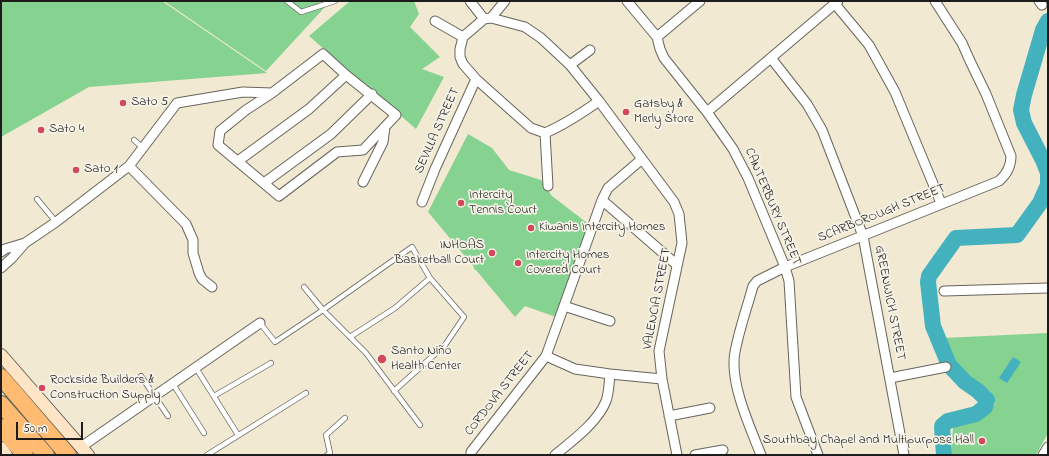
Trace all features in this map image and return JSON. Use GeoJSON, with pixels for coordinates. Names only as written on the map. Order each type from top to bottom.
{"type":"FeatureCollection","features":[{"type":"Feature","properties":{"kind":"highway"},"geometry":{"type":"LineString","coordinates":[[1,377],[79,452]]}},
{"type":"Feature","properties":{"kind":"highway"},"geometry":{"type":"LineString","coordinates":[[1,393],[56,455]]}},
{"type":"Feature","properties":{"kind":"highway"},"geometry":{"type":"LineString","coordinates":[[1,404],[46,455]]}},
{"type":"Feature","properties":{"kind":"highway"},"geometry":{"type":"LineString","coordinates":[[1,416],[35,455]]}},
{"type":"Feature","properties":{"kind":"highway"},"geometry":{"type":"LineString","coordinates":[[1,428],[25,455]]}},
{"type":"Feature","properties":{"kind":"highway"},"geometry":{"type":"LineString","coordinates":[[1,439],[15,455]]}},
{"type":"Feature","properties":{"kind":"main road"},"geometry":{"type":"LineString","coordinates":[[1,355],[79,452]]}},
{"type":"Feature","properties":{"kind":"main road"},"geometry":{"type":"LineString","coordinates":[[1,448],[6,455]]}},
{"type":"Feature","properties":{"kind":"street"},"geometry":{"type":"LineString","coordinates":[[470,1],[487,18]]}},
{"type":"Feature","properties":{"kind":"street"},"geometry":{"type":"LineString","coordinates":[[505,1],[463,37],[460,57],[463,64],[476,79],[531,128],[545,133],[572,119],[599,101]]}},
{"type":"Feature","properties":{"kind":"street","name":"CANTERBURY STREET"},"geometry":{"type":"LineString","coordinates":[[627,1],[658,37],[660,49],[664,58],[734,149],[748,178],[785,267],[789,281],[796,397],[818,455]]}},
{"type":"Feature","properties":{"kind":"street"},"geometry":{"type":"LineString","coordinates":[[658,37],[700,1]]}},
{"type":"Feature","properties":{"kind":"street","name":"SCARBOROUGH STREET"},"geometry":{"type":"LineString","coordinates":[[761,455],[745,413],[734,369],[735,353],[753,286],[757,281],[785,267],[999,181],[1006,174],[1011,164],[1011,156],[986,94],[968,55],[935,1]]}},
{"type":"Feature","properties":{"kind":"street"},"geometry":{"type":"LineString","coordinates":[[707,112],[837,2],[869,45],[895,92],[941,204]]}},
{"type":"Feature","properties":{"kind":"street","name":"VALENCIA STREET"},"geometry":{"type":"LineString","coordinates":[[487,18],[525,27],[541,38],[570,65],[599,101],[674,202],[679,214],[682,243],[659,351],[662,379],[677,455]]}},
{"type":"Feature","properties":{"kind":"street"},"geometry":{"type":"LineString","coordinates":[[435,21],[463,37]]}},
{"type":"Feature","properties":{"kind":"street"},"geometry":{"type":"LineString","coordinates":[[570,65],[590,50]]}},
{"type":"Feature","properties":{"kind":"street"},"geometry":{"type":"LineString","coordinates":[[323,54],[346,75],[372,94],[396,115],[362,150],[337,152],[279,196],[218,145],[220,131],[246,110],[272,94],[323,54]]}},
{"type":"Feature","properties":{"kind":"street","name":"GREENWICH STREET"},"geometry":{"type":"LineString","coordinates":[[771,58],[803,99],[822,130],[863,236],[904,455]]}},
{"type":"Feature","properties":{"kind":"street"},"geometry":{"type":"LineString","coordinates":[[238,161],[309,109],[346,75]]}},
{"type":"Feature","properties":{"kind":"street","name":"SEVILLA STREET"},"geometry":{"type":"LineString","coordinates":[[423,199],[434,169],[476,79]]}},
{"type":"Feature","properties":{"kind":"street"},"geometry":{"type":"LineString","coordinates":[[1,268],[25,243],[56,222],[129,166],[176,103],[243,92],[272,94]]}},
{"type":"Feature","properties":{"kind":"street"},"geometry":{"type":"LineString","coordinates":[[243,92],[246,110]]}},
{"type":"Feature","properties":{"kind":"street"},"geometry":{"type":"LineString","coordinates":[[264,183],[331,134],[372,94]]}},
{"type":"Feature","properties":{"kind":"street"},"geometry":{"type":"LineString","coordinates":[[363,182],[382,142],[384,127]]}},
{"type":"Feature","properties":{"kind":"street"},"geometry":{"type":"LineString","coordinates":[[545,133],[548,186]]}},
{"type":"Feature","properties":{"kind":"street"},"geometry":{"type":"LineString","coordinates":[[362,150],[374,160]]}},
{"type":"Feature","properties":{"kind":"street","name":"CORDOVA STREET"},"geometry":{"type":"LineString","coordinates":[[470,454],[546,356],[602,200],[608,188],[642,159]]}},
{"type":"Feature","properties":{"kind":"street"},"geometry":{"type":"LineString","coordinates":[[129,166],[186,224],[193,240],[193,254],[199,273],[202,278],[212,287]]}},
{"type":"Feature","properties":{"kind":"street"},"geometry":{"type":"LineString","coordinates":[[602,200],[678,265]]}},
{"type":"Feature","properties":{"kind":"street"},"geometry":{"type":"LineString","coordinates":[[1,252],[4,249],[25,243]]}},
{"type":"Feature","properties":{"kind":"street"},"geometry":{"type":"LineString","coordinates":[[944,292],[1048,288]]}},
{"type":"Feature","properties":{"kind":"street"},"geometry":{"type":"LineString","coordinates":[[564,306],[610,321]]}},
{"type":"Feature","properties":{"kind":"street"},"geometry":{"type":"LineString","coordinates":[[79,452],[260,323]]}},
{"type":"Feature","properties":{"kind":"street"},"geometry":{"type":"LineString","coordinates":[[546,356],[576,369],[662,379]]}},
{"type":"Feature","properties":{"kind":"street"},"geometry":{"type":"LineString","coordinates":[[890,378],[946,367]]}},
{"type":"Feature","properties":{"kind":"street"},"geometry":{"type":"LineString","coordinates":[[555,455],[594,420],[602,409],[606,400],[610,374]]}},
{"type":"Feature","properties":{"kind":"street"},"geometry":{"type":"LineString","coordinates":[[670,416],[710,408]]}},
{"type":"Feature","properties":{"kind":"street"},"geometry":{"type":"LineString","coordinates":[[1043,455],[1048,447]]}},
{"type":"Feature","properties":{"kind":"street"},"geometry":{"type":"LineString","coordinates":[[695,455],[723,450]]}},
{"type":"Feature","properties":{"kind":"lane"},"geometry":{"type":"LineString","coordinates":[[287,1],[300,12],[335,1]]}},
{"type":"Feature","properties":{"kind":"lane"},"geometry":{"type":"LineString","coordinates":[[134,140],[143,148]]}},
{"type":"Feature","properties":{"kind":"lane"},"geometry":{"type":"LineString","coordinates":[[37,199],[56,222]]}},
{"type":"Feature","properties":{"kind":"lane"},"geometry":{"type":"LineString","coordinates":[[260,323],[275,342],[412,247],[430,278],[464,317],[445,345],[394,391]]}},
{"type":"Feature","properties":{"kind":"lane"},"geometry":{"type":"LineString","coordinates":[[350,338],[395,308],[430,278]]}},
{"type":"Feature","properties":{"kind":"lane"},"geometry":{"type":"LineString","coordinates":[[304,287],[323,310],[366,353],[420,425]]}},
{"type":"Feature","properties":{"kind":"lane"},"geometry":{"type":"LineString","coordinates":[[214,396],[271,363]]}},
{"type":"Feature","properties":{"kind":"lane"},"geometry":{"type":"LineString","coordinates":[[196,368],[238,435]]}},
{"type":"Feature","properties":{"kind":"lane"},"geometry":{"type":"LineString","coordinates":[[141,376],[168,416]]}},
{"type":"Feature","properties":{"kind":"lane"},"geometry":{"type":"LineString","coordinates":[[173,384],[204,433]]}},
{"type":"Feature","properties":{"kind":"lane"},"geometry":{"type":"LineString","coordinates":[[207,455],[306,393]]}},
{"type":"Feature","properties":{"kind":"lane"},"geometry":{"type":"LineString","coordinates":[[327,455],[330,453],[326,435],[345,418]]}},
{"type":"Feature","properties":{"kind":"green space"},"geometry":{"type":"Polygon","coordinates":[[[1,1],[162,1],[267,73],[89,87],[1,137],[1,1]]]}},
{"type":"Feature","properties":{"kind":"green space"},"geometry":{"type":"Polygon","coordinates":[[[164,1],[317,1],[325,7],[266,71],[164,1]]]}},
{"type":"Feature","properties":{"kind":"green space"},"geometry":{"type":"Polygon","coordinates":[[[350,1],[414,1],[419,14],[410,27],[440,57],[422,69],[444,77],[416,129],[309,36],[350,1]]]}},
{"type":"Feature","properties":{"kind":"green space"},"geometry":{"type":"Polygon","coordinates":[[[468,134],[492,148],[509,170],[541,180],[552,196],[591,226],[556,317],[525,306],[515,317],[428,212],[468,134]]]}},
{"type":"Feature","properties":{"kind":"green space"},"geometry":{"type":"Polygon","coordinates":[[[1048,333],[1048,433],[1036,455],[951,455],[953,427],[976,419],[995,404],[990,391],[967,379],[943,338],[1048,333]]]}},
{"type":"Feature","properties":{"kind":"water"},"geometry":{"type":"Polygon","coordinates":[[[1013,357],[1021,362],[1007,383],[999,378],[1013,357]]]}},
{"type":"Feature","properties":{"kind":"waterway"},"geometry":{"type":"LineString","coordinates":[[944,455],[942,426],[948,421],[976,414],[985,407],[987,400],[978,391],[965,382],[949,365],[933,326],[928,282],[929,276],[956,238],[1017,235],[1040,203],[1048,185],[1048,173],[1024,123],[1021,110],[1043,30],[1048,21]]}},
{"type":"Feature","properties":{"kind":"place","name":"Sato 5"},"geometry":{"type":"Point","coordinates":[123,103]}},
{"type":"Feature","properties":{"kind":"place","name":"Gatsby & Merly Store"},"geometry":{"type":"Point","coordinates":[626,112]}},
{"type":"Feature","properties":{"kind":"place","name":"Sato 4"},"geometry":{"type":"Point","coordinates":[41,130]}},
{"type":"Feature","properties":{"kind":"place","name":"Sato 1"},"geometry":{"type":"Point","coordinates":[76,170]}},
{"type":"Feature","properties":{"kind":"place","name":"Intercity Tennis Court"},"geometry":{"type":"Point","coordinates":[461,203]}},
{"type":"Feature","properties":{"kind":"place","name":"Kiwanis Intercity Homes"},"geometry":{"type":"Point","coordinates":[531,228]}},
{"type":"Feature","properties":{"kind":"place","name":"INHOAS Basketball Court"},"geometry":{"type":"Point","coordinates":[492,253]}},
{"type":"Feature","properties":{"kind":"place","name":"Intercity Homes Covered Court"},"geometry":{"type":"Point","coordinates":[518,263]}},
{"type":"Feature","properties":{"kind":"place","name":"Santo Niño Health Center"},"geometry":{"type":"Point","coordinates":[382,359]}},
{"type":"Feature","properties":{"kind":"place","name":"Rockside Builders & Construction Supply"},"geometry":{"type":"Point","coordinates":[42,388]}},
{"type":"Feature","properties":{"kind":"place","name":"Southbay Chapel and Multipurpose Hall"},"geometry":{"type":"Point","coordinates":[982,441]}}]}
